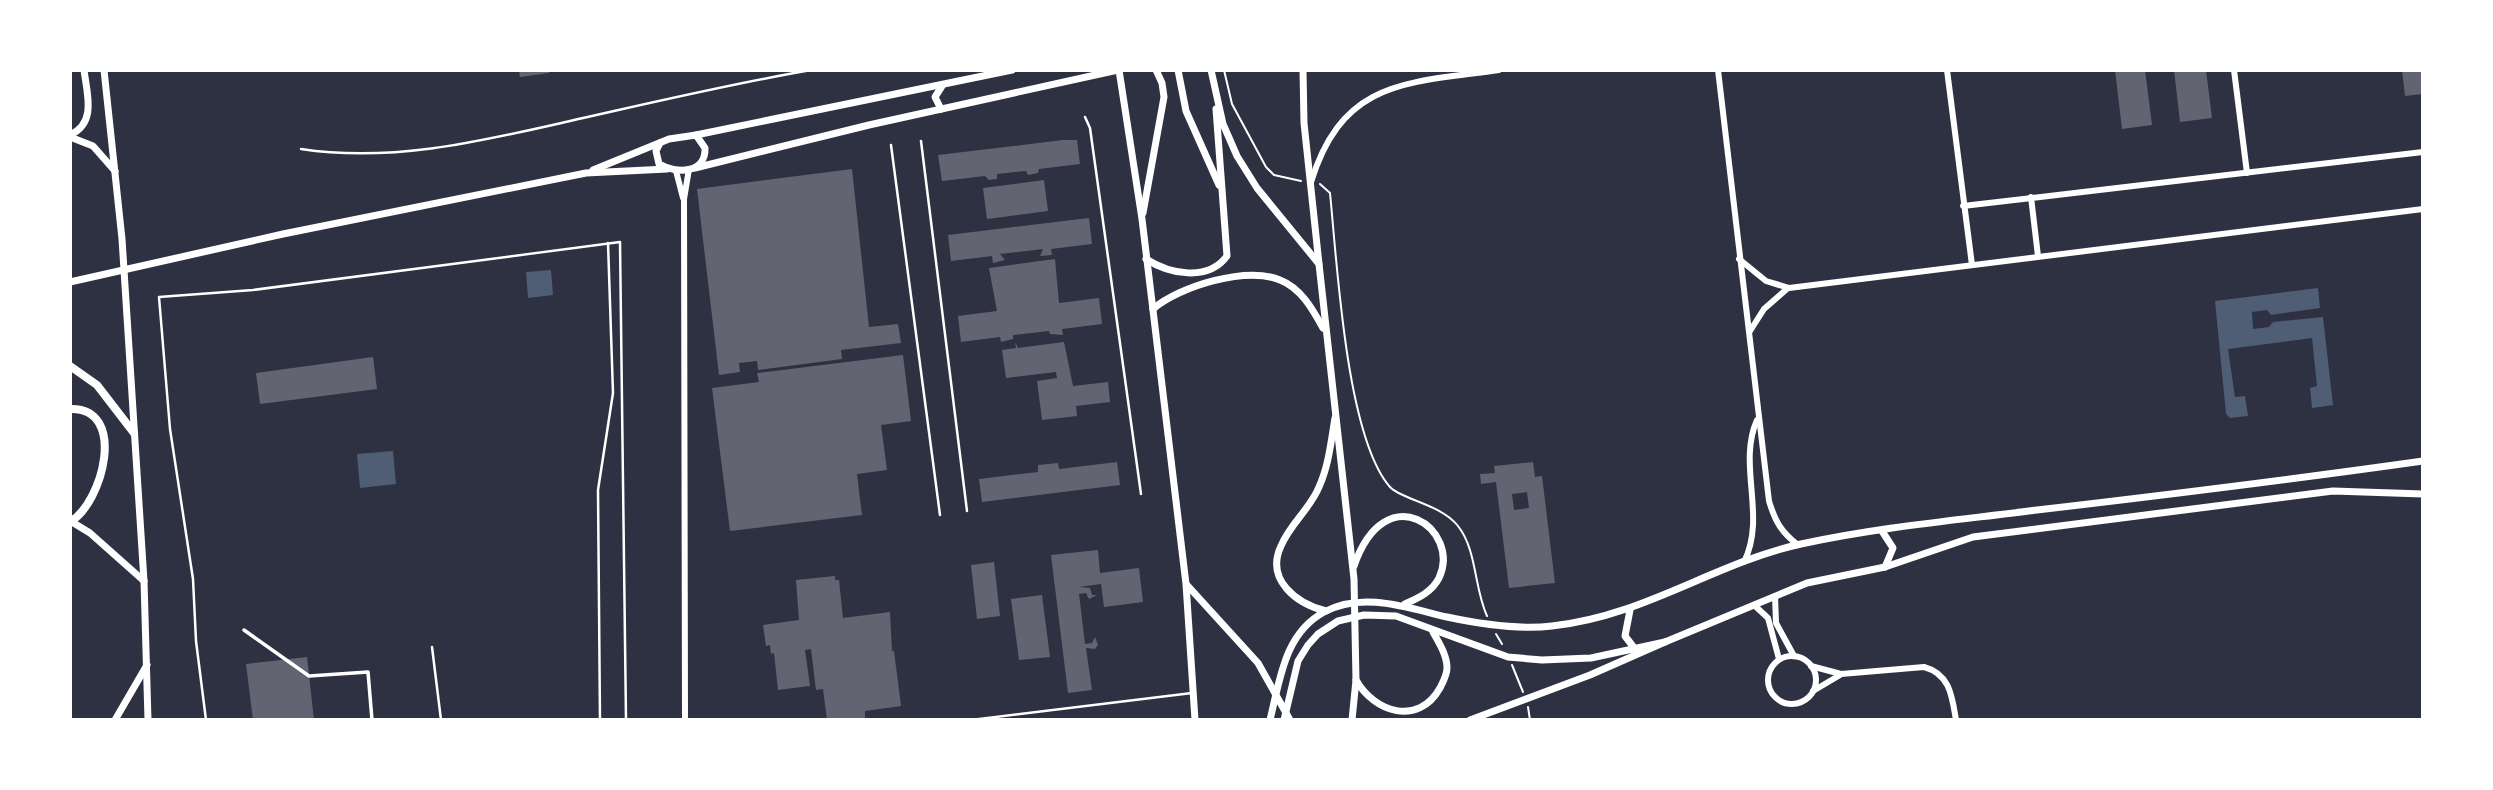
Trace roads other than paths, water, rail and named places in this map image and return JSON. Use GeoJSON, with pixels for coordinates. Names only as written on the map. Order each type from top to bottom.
{"type":"FeatureCollection","features":[{"type":"Feature","properties":{"kind":"highway"},"geometry":{"type":"LineString","coordinates":[[70,366],[108,397],[134,433]]}},
{"type":"Feature","properties":{"kind":"highway"},"geometry":{"type":"LineString","coordinates":[[70,409],[84,410],[96,420],[105,443],[102,475],[94,494],[84,511],[71,522]]}},
{"type":"Feature","properties":{"kind":"main road"},"geometry":{"type":"LineString","coordinates":[[84,70],[89,110],[84,125],[70,136],[93,146],[107,158],[117,174]]}},
{"type":"Feature","properties":{"kind":"main road"},"geometry":{"type":"LineString","coordinates":[[104,70],[122,239],[144,581],[149,720]]}},
{"type":"Feature","properties":{"kind":"main road"},"geometry":{"type":"LineString","coordinates":[[586,173],[678,136],[696,135],[1012,70]]}},
{"type":"Feature","properties":{"kind":"main road"},"geometry":{"type":"LineString","coordinates":[[70,282],[283,234],[586,173],[692,169],[941,109],[1119,70],[1142,219],[1186,584],[1195,720]]}},
{"type":"Feature","properties":{"kind":"main road"},"geometry":{"type":"LineString","coordinates":[[1142,219],[1164,97],[1156,70]]}},
{"type":"Feature","properties":{"kind":"main road"},"geometry":{"type":"LineString","coordinates":[[1178,70],[1178,82],[1186,111],[1221,189]]}},
{"type":"Feature","properties":{"kind":"main road"},"geometry":{"type":"LineString","coordinates":[[1146,259],[1172,273],[1189,273],[1217,266],[1227,256],[1228,243],[1211,70]]}},
{"type":"Feature","properties":{"kind":"main road"},"geometry":{"type":"LineString","coordinates":[[1303,70],[1304,123],[1353,575],[1356,680],[1352,720]]}},
{"type":"Feature","properties":{"kind":"main road"},"geometry":{"type":"LineString","coordinates":[[941,109],[935,97],[942,85]]}},
{"type":"Feature","properties":{"kind":"main road"},"geometry":{"type":"LineString","coordinates":[[1214,92],[1237,156],[1257,188],[1318,264]]}},
{"type":"Feature","properties":{"kind":"main road"},"geometry":{"type":"LineString","coordinates":[[692,169],[706,153],[696,135]]}},
{"type":"Feature","properties":{"kind":"main road"},"geometry":{"type":"LineString","coordinates":[[660,143],[656,156],[659,164],[671,170]]}},
{"type":"Feature","properties":{"kind":"main road"},"geometry":{"type":"LineString","coordinates":[[1153,309],[1171,295],[1186,289],[1261,275],[1292,287],[1325,332]]}},
{"type":"Feature","properties":{"kind":"main road"},"geometry":{"type":"LineString","coordinates":[[1326,611],[1305,606],[1292,596],[1282,581],[1277,561],[1280,546],[1311,503],[1321,484],[1336,410]]}},
{"type":"Feature","properties":{"kind":"main road"},"geometry":{"type":"LineString","coordinates":[[1270,720],[1286,655],[1304,628],[1326,611],[1367,602],[1405,604],[1446,617],[1491,624],[1550,626],[1630,611],[1798,545],[1882,531],[2423,461]]}},
{"type":"Feature","properties":{"kind":"main road"},"geometry":{"type":"LineString","coordinates":[[1469,720],[1775,596],[1830,577],[1885,567],[1952,542],[2003,532],[2333,491],[2423,494]]}},
{"type":"Feature","properties":{"kind":"main road"},"geometry":{"type":"LineString","coordinates":[[1353,575],[1362,544],[1381,523],[1402,516],[1422,521],[1438,540],[1443,554],[1442,567],[1432,587],[1405,604]]}},
{"type":"Feature","properties":{"kind":"main road"},"geometry":{"type":"LineString","coordinates":[[71,522],[90,533],[144,581]]}},
{"type":"Feature","properties":{"kind":"main road"},"geometry":{"type":"LineString","coordinates":[[1882,531],[1893,548],[1885,567]]}},
{"type":"Feature","properties":{"kind":"main road"},"geometry":{"type":"LineString","coordinates":[[1186,584],[1258,663],[1290,720]]}},
{"type":"Feature","properties":{"kind":"main road"},"geometry":{"type":"LineString","coordinates":[[1630,611],[1625,636],[1635,649]]}},
{"type":"Feature","properties":{"kind":"main road"},"geometry":{"type":"LineString","coordinates":[[1284,720],[1298,661],[1318,634],[1338,621],[1364,615],[1381,614],[1406,619],[1433,632],[1508,657],[1542,660],[1591,657],[1665,642]]}},
{"type":"Feature","properties":{"kind":"main road"},"geometry":{"type":"LineString","coordinates":[[1356,680],[1374,703],[1390,710],[1408,712],[1424,706],[1436,695],[1447,671],[1446,658],[1433,632]]}},
{"type":"Feature","properties":{"kind":"main road"},"geometry":{"type":"LineString","coordinates":[[115,720],[147,664]]}},
{"type":"Feature","properties":{"kind":"street"},"geometry":{"type":"LineString","coordinates":[[1311,182],[1331,135],[1353,109],[1375,93],[1406,83],[1499,70]]}},
{"type":"Feature","properties":{"kind":"street"},"geometry":{"type":"LineString","coordinates":[[1718,70],[1757,420],[1764,444],[1774,518],[1784,534],[1798,545]]}},
{"type":"Feature","properties":{"kind":"street"},"geometry":{"type":"LineString","coordinates":[[1947,70],[1972,265]]}},
{"type":"Feature","properties":{"kind":"street"},"geometry":{"type":"LineString","coordinates":[[2234,70],[2247,173]]}},
{"type":"Feature","properties":{"kind":"street"},"geometry":{"type":"LineString","coordinates":[[1963,206],[2423,152]]}},
{"type":"Feature","properties":{"kind":"street"},"geometry":{"type":"LineString","coordinates":[[685,720],[684,200],[692,169]]}},
{"type":"Feature","properties":{"kind":"street"},"geometry":{"type":"LineString","coordinates":[[671,170],[684,200]]}},
{"type":"Feature","properties":{"kind":"street"},"geometry":{"type":"LineString","coordinates":[[2031,197],[2038,256]]}},
{"type":"Feature","properties":{"kind":"street"},"geometry":{"type":"LineString","coordinates":[[1739,259],[1766,281],[1789,288],[2423,209]]}},
{"type":"Feature","properties":{"kind":"street"},"geometry":{"type":"LineString","coordinates":[[1749,333],[1764,309],[1789,288]]}},
{"type":"Feature","properties":{"kind":"street"},"geometry":{"type":"LineString","coordinates":[[1744,564],[1751,548],[1754,522],[1749,447],[1757,420]]}},
{"type":"Feature","properties":{"kind":"street"},"geometry":{"type":"LineString","coordinates":[[1751,478],[1767,477]]}},
{"type":"Feature","properties":{"kind":"street"},"geometry":{"type":"LineString","coordinates":[[1775,596],[1776,623],[1794,656]]}},
{"type":"Feature","properties":{"kind":"street"},"geometry":{"type":"LineString","coordinates":[[1754,604],[1768,618],[1779,659]]}},
{"type":"Feature","properties":{"kind":"street"},"geometry":{"type":"LineString","coordinates":[[244,630],[309,676],[368,672],[372,720]]}},
{"type":"Feature","properties":{"kind":"street"},"geometry":{"type":"LineString","coordinates":[[1812,692],[1816,677],[1804,658],[1794,656],[1779,659],[1767,676],[1770,691],[1775,698],[1796,704],[1842,674]]}},
{"type":"Feature","properties":{"kind":"street"},"geometry":{"type":"LineString","coordinates":[[1811,666],[1842,674],[1924,667],[1935,670],[1951,691],[1956,720]]}},
{"type":"Feature","properties":{"kind":"lane"},"geometry":{"type":"LineString","coordinates":[[301,149],[331,153],[436,149],[735,83],[811,70]]}},
{"type":"Feature","properties":{"kind":"lane"},"geometry":{"type":"LineString","coordinates":[[1085,117],[1090,128],[1141,494]]}},
{"type":"Feature","properties":{"kind":"lane"},"geometry":{"type":"LineString","coordinates":[[921,141],[968,511]]}},
{"type":"Feature","properties":{"kind":"lane"},"geometry":{"type":"LineString","coordinates":[[891,145],[940,515]]}},
{"type":"Feature","properties":{"kind":"lane"},"geometry":{"type":"LineString","coordinates":[[600,720],[598,510],[613,393],[608,243]]}},
{"type":"Feature","properties":{"kind":"lane"},"geometry":{"type":"LineString","coordinates":[[206,720],[196,641],[196,601],[168,415],[159,297],[253,290],[608,243],[622,244],[626,720]]}},
{"type":"Feature","properties":{"kind":"lane"},"geometry":{"type":"LineString","coordinates":[[432,647],[440,720]]}},
{"type":"Feature","properties":{"kind":"lane"},"geometry":{"type":"LineString","coordinates":[[971,720],[1195,692]]}},
{"type":"Feature","properties":{"kind":"water"},"geometry":{"type":"Polygon","coordinates":[[[551,270],[553,295],[528,298],[526,272],[551,270]]]}},
{"type":"Feature","properties":{"kind":"water"},"geometry":{"type":"Polygon","coordinates":[[[2318,288],[2320,308],[2271,315],[2267,310],[2252,312],[2253,329],[2269,327],[2273,322],[2323,317],[2333,405],[2312,408],[2310,388],[2317,386],[2312,338],[2228,349],[2235,397],[2245,396],[2248,416],[2230,418],[2226,414],[2215,301],[2318,288]]]}},
{"type":"Feature","properties":{"kind":"water"},"geometry":{"type":"Polygon","coordinates":[[[393,451],[396,484],[360,488],[357,454],[393,451]]]}}]}
